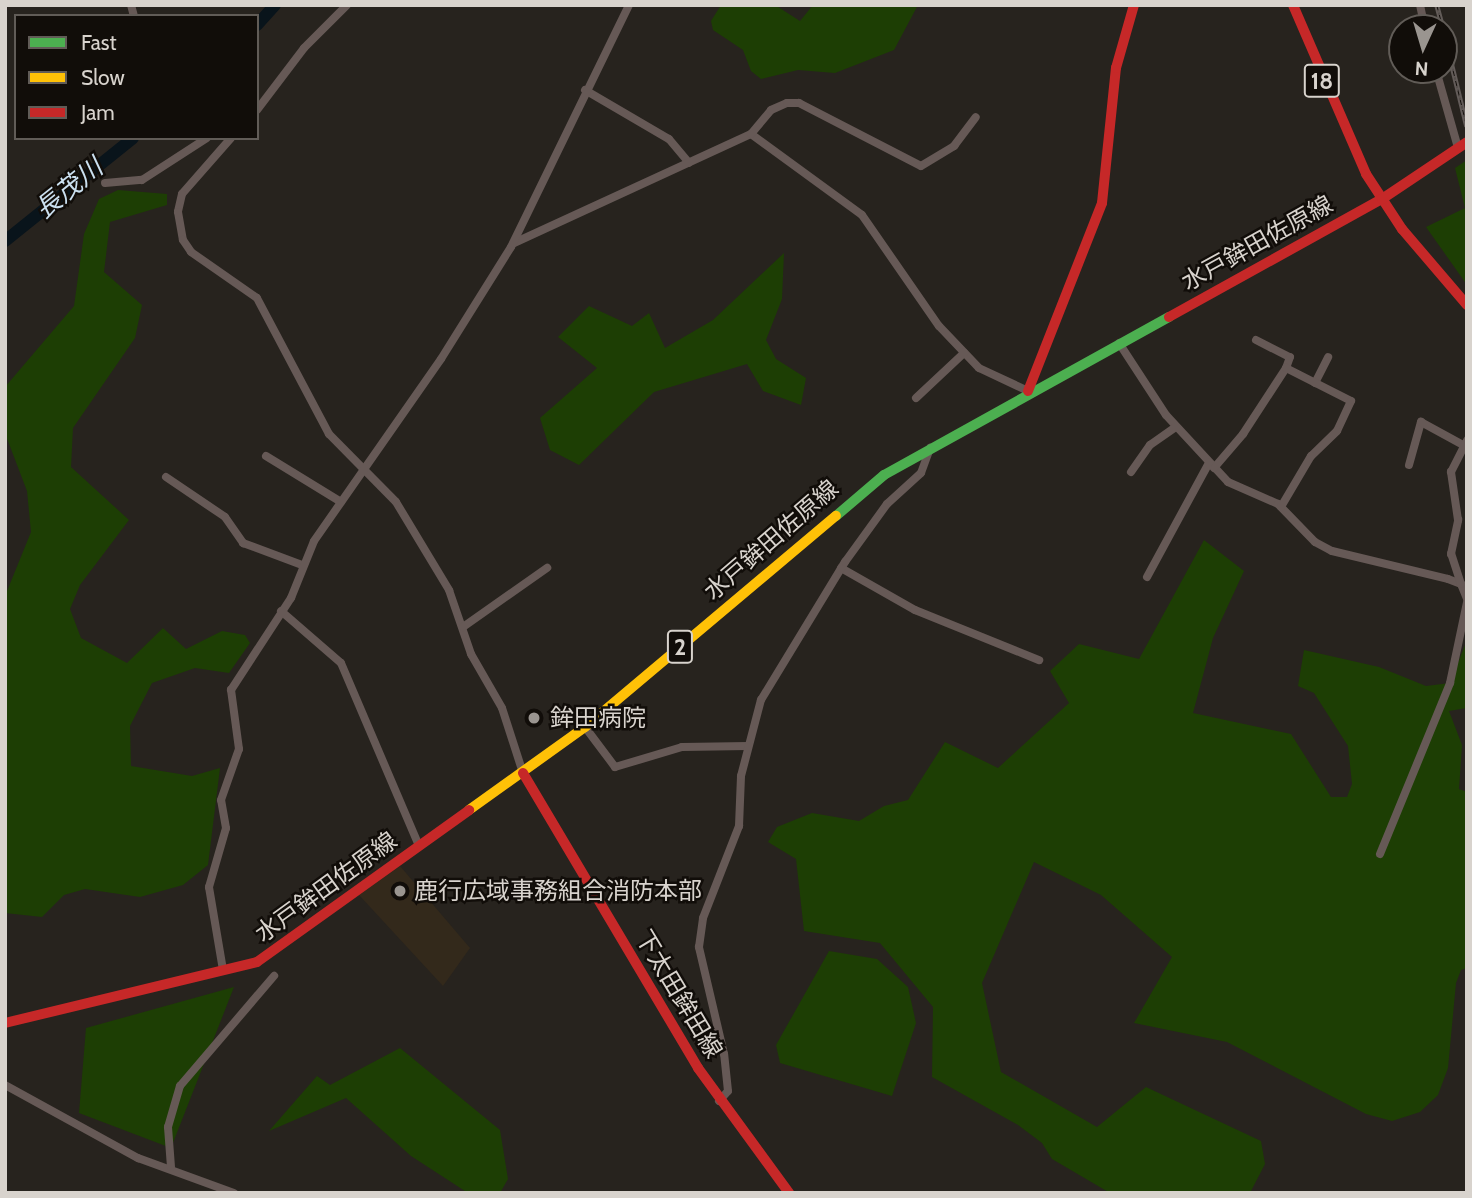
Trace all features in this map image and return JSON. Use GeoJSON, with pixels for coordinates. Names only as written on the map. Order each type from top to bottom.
{"type":"FeatureCollection","features":[{"type":"Feature","properties":{"kind":"main road"},"geometry":{"type":"LineString","coordinates":[[1028,391],[1097,223],[1109,168],[1116,68],[1134,5]]}},
{"type":"Feature","properties":{"kind":"main road","name":"18"},"geometry":{"type":"LineString","coordinates":[[1293,5],[1335,112],[1382,199]]}},
{"type":"Feature","properties":{"kind":"main road","name":"水戸鉾田佐原線"},"geometry":{"type":"LineString","coordinates":[[5,1023],[223,971],[268,955],[585,727],[843,505],[931,445],[1382,199],[1462,145]]}},
{"type":"Feature","properties":{"kind":"main road"},"geometry":{"type":"LineString","coordinates":[[1382,199],[1422,255],[1467,305]]}},
{"type":"Feature","properties":{"kind":"main road","name":"下太田鉾田線"},"geometry":{"type":"LineString","coordinates":[[523,773],[719,1101],[789,1193]]}},
{"type":"Feature","properties":{"kind":"street"},"geometry":{"type":"LineString","coordinates":[[259,107],[304,48],[347,5]]}},
{"type":"Feature","properties":{"kind":"street"},"geometry":{"type":"LineString","coordinates":[[223,971],[209,887],[226,828],[221,800],[239,749],[231,690],[281,611],[302,565],[341,502],[441,359],[511,247],[585,90],[629,5]]}},
{"type":"Feature","properties":{"kind":"street"},"geometry":{"type":"LineString","coordinates":[[1441,84],[1462,145]]}},
{"type":"Feature","properties":{"kind":"street"},"geometry":{"type":"LineString","coordinates":[[585,90],[669,139],[689,163]]}},
{"type":"Feature","properties":{"kind":"street"},"geometry":{"type":"LineString","coordinates":[[511,247],[521,237],[582,215],[751,134],[771,110],[799,103],[921,166],[954,146],[976,117]]}},
{"type":"Feature","properties":{"kind":"street"},"geometry":{"type":"LineString","coordinates":[[751,134],[862,215],[964,353],[992,377],[1028,391]]}},
{"type":"Feature","properties":{"kind":"street"},"geometry":{"type":"LineString","coordinates":[[105,183],[142,180],[204,140]]}},
{"type":"Feature","properties":{"kind":"street"},"geometry":{"type":"LineString","coordinates":[[229,140],[182,194],[178,212],[183,240],[191,252],[257,298],[328,434],[396,502],[449,590],[471,653],[502,708],[523,773]]}},
{"type":"Feature","properties":{"kind":"street"},"geometry":{"type":"LineString","coordinates":[[1147,577],[1212,465],[1243,435],[1286,368],[1290,357],[1256,340]]}},
{"type":"Feature","properties":{"kind":"street"},"geometry":{"type":"LineString","coordinates":[[1119,343],[1176,427],[1228,482],[1281,507],[1315,542],[1332,551],[1461,584]]}},
{"type":"Feature","properties":{"kind":"street"},"geometry":{"type":"LineString","coordinates":[[916,398],[964,353]]}},
{"type":"Feature","properties":{"kind":"street"},"geometry":{"type":"LineString","coordinates":[[1315,383],[1328,357]]}},
{"type":"Feature","properties":{"kind":"street"},"geometry":{"type":"LineString","coordinates":[[1281,507],[1311,456],[1336,431],[1351,401],[1286,368]]}},
{"type":"Feature","properties":{"kind":"street"},"geometry":{"type":"LineString","coordinates":[[1380,854],[1450,683],[1467,601],[1450,540],[1458,520],[1452,463],[1465,443],[1421,422],[1409,466]]}},
{"type":"Feature","properties":{"kind":"street"},"geometry":{"type":"LineString","coordinates":[[1131,472],[1150,445],[1176,427]]}},
{"type":"Feature","properties":{"kind":"street"},"geometry":{"type":"LineString","coordinates":[[719,1101],[728,1091],[724,1054],[699,947],[703,918],[738,827],[748,746],[772,676],[841,568],[887,504],[925,467],[931,445]]}},
{"type":"Feature","properties":{"kind":"street"},"geometry":{"type":"LineString","coordinates":[[266,456],[341,502]]}},
{"type":"Feature","properties":{"kind":"street"},"geometry":{"type":"LineString","coordinates":[[166,477],[225,516],[243,543],[302,565]]}},
{"type":"Feature","properties":{"kind":"street"},"geometry":{"type":"LineString","coordinates":[[463,627],[547,568]]}},
{"type":"Feature","properties":{"kind":"street"},"geometry":{"type":"LineString","coordinates":[[841,568],[915,610],[1039,660]]}},
{"type":"Feature","properties":{"kind":"street"},"geometry":{"type":"LineString","coordinates":[[281,611],[341,663],[419,846]]}},
{"type":"Feature","properties":{"kind":"street"},"geometry":{"type":"LineString","coordinates":[[585,727],[615,767],[682,747],[748,746]]}},
{"type":"Feature","properties":{"kind":"street"},"geometry":{"type":"LineString","coordinates":[[171,1167],[168,1127],[180,1086],[274,976]]}},
{"type":"Feature","properties":{"kind":"street"},"geometry":{"type":"LineString","coordinates":[[5,1085],[138,1158],[171,1167],[234,1193]]}},
{"type":"Feature","properties":{"kind":"shaded area"},"geometry":{"type":"Polygon","coordinates":[[[400,866],[470,948],[443,986],[359,895],[400,866]]]}},
{"type":"Feature","properties":{"kind":"green space"},"geometry":{"type":"Polygon","coordinates":[[[721,5],[775,5],[800,21],[813,5],[918,5],[894,50],[835,73],[798,70],[761,79],[751,71],[743,50],[713,30],[711,21],[721,5]]]}},
{"type":"Feature","properties":{"kind":"green space"},"geometry":{"type":"Polygon","coordinates":[[[1467,160],[1467,285],[1426,227],[1465,208],[1455,168],[1467,160]]]}},
{"type":"Feature","properties":{"kind":"green space"},"geometry":{"type":"Polygon","coordinates":[[[118,190],[167,194],[167,205],[110,222],[104,272],[142,305],[135,338],[73,428],[71,467],[129,520],[80,585],[70,609],[81,638],[127,663],[163,628],[186,649],[222,631],[245,635],[250,643],[229,673],[195,668],[152,683],[130,726],[131,766],[192,776],[220,768],[208,865],[183,885],[140,897],[85,889],[64,895],[42,917],[5,913],[5,596],[31,532],[27,491],[6,436],[5,387],[74,306],[84,234],[99,199],[118,190]]]}},
{"type":"Feature","properties":{"kind":"green space"},"geometry":{"type":"Polygon","coordinates":[[[784,253],[782,299],[766,340],[776,359],[806,378],[801,405],[763,391],[747,364],[654,392],[579,465],[550,450],[540,418],[597,368],[558,337],[589,306],[632,326],[649,313],[665,348],[713,320],[784,253]]]}},
{"type":"Feature","properties":{"kind":"green space"},"geometry":{"type":"Polygon","coordinates":[[[1204,540],[1244,571],[1213,638],[1193,713],[1291,734],[1331,797],[1347,797],[1352,784],[1348,746],[1314,693],[1298,686],[1304,650],[1379,667],[1426,686],[1450,683],[1467,640],[1467,708],[1449,711],[1462,745],[1459,789],[1467,792],[1467,968],[1461,970],[1456,983],[1448,1068],[1438,1095],[1420,1112],[1392,1121],[1366,1114],[1227,1042],[1134,1023],[1172,957],[1101,895],[1034,862],[982,983],[1001,1072],[1097,1127],[1146,1087],[1261,1141],[1265,1164],[1250,1193],[1110,1193],[1052,1159],[1042,1143],[1018,1125],[932,1077],[933,1007],[880,943],[804,931],[796,859],[768,842],[777,827],[812,813],[859,821],[884,806],[908,800],[945,742],[998,768],[1069,703],[1050,671],[1079,644],[1139,659],[1204,540]]]}},
{"type":"Feature","properties":{"kind":"green space"},"geometry":{"type":"Polygon","coordinates":[[[829,951],[877,959],[908,987],[916,1023],[892,1096],[780,1063],[776,1045],[829,951]]]}},
{"type":"Feature","properties":{"kind":"green space"},"geometry":{"type":"Polygon","coordinates":[[[234,987],[171,1148],[79,1113],[86,1028],[234,987]]]}},
{"type":"Feature","properties":{"kind":"green space"},"geometry":{"type":"Polygon","coordinates":[[[400,1048],[500,1130],[508,1179],[500,1193],[468,1193],[411,1156],[346,1098],[269,1131],[317,1076],[330,1085],[400,1048]]]}},
{"type":"Feature","properties":{"kind":"waterway","name":"長茂川"},"geometry":{"type":"LineString","coordinates":[[259,23],[275,5]]}},
{"type":"Feature","properties":{"kind":"waterway","name":"長茂川"},"geometry":{"type":"LineString","coordinates":[[5,241],[131,140]]}},
{"type":"Feature","properties":{"kind":"railway"},"geometry":{"type":"LineString","coordinates":[[1437,5],[1439,14]]}},
{"type":"Feature","properties":{"kind":"railway"},"geometry":{"type":"LineString","coordinates":[[1457,84],[1467,126]]}},
{"type":"Feature","properties":{"kind":"traffic: fast"},"geometry":{"type":"LineString","coordinates":[[836,516],[884,475],[1169,317]]}},
{"type":"Feature","properties":{"kind":"traffic: slow"},"geometry":{"type":"LineString","coordinates":[[469,810],[585,727],[836,516]]}},
{"type":"Feature","properties":{"kind":"traffic: jam"},"geometry":{"type":"LineString","coordinates":[[1028,391],[1102,203],[1116,68],[1134,5]]}},
{"type":"Feature","properties":{"kind":"traffic: jam"},"geometry":{"type":"LineString","coordinates":[[1293,5],[1366,174],[1402,229],[1467,305]]}},
{"type":"Feature","properties":{"kind":"traffic: jam"},"geometry":{"type":"LineString","coordinates":[[1169,317],[1382,199],[1467,142]]}},
{"type":"Feature","properties":{"kind":"traffic: jam"},"geometry":{"type":"LineString","coordinates":[[523,773],[698,1068],[789,1193]]}},
{"type":"Feature","properties":{"kind":"traffic: jam"},"geometry":{"type":"LineString","coordinates":[[5,1023],[257,962],[469,810]]}},
{"type":"Feature","properties":{"kind":"place","name":"鉾田病院"},"geometry":{"type":"Point","coordinates":[534,718]}},
{"type":"Feature","properties":{"kind":"place","name":"鹿行広域事務組合消防本部"},"geometry":{"type":"Point","coordinates":[400,891]}}]}
